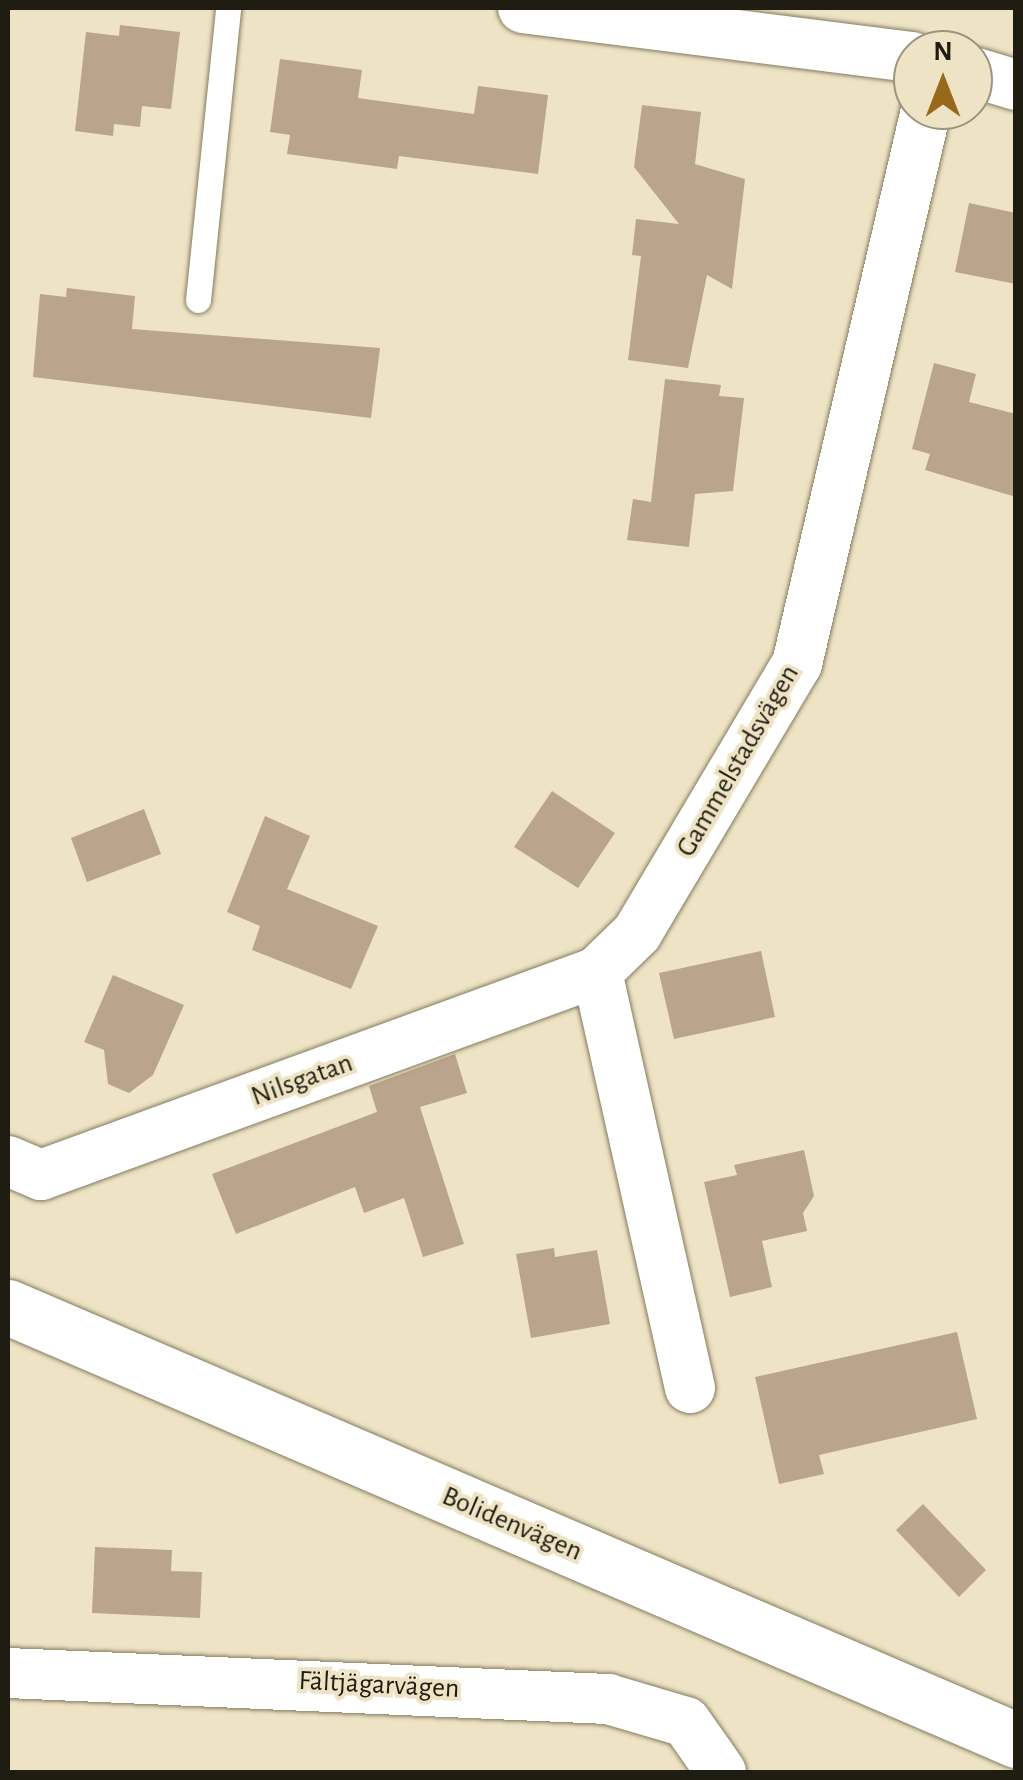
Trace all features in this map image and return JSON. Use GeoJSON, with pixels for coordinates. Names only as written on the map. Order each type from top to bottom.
{"type":"FeatureCollection","features":[{"type":"Feature","properties":{"kind":"main road","name":"Bolidenvägen"},"geometry":{"type":"LineString","coordinates":[[8,1307],[1016,1740]]}},
{"type":"Feature","properties":{"kind":"street"},"geometry":{"type":"LineString","coordinates":[[524,8],[893,54]]}},
{"type":"Feature","properties":{"kind":"street","name":"Gammelstadsvägen"},"geometry":{"type":"LineString","coordinates":[[596,972],[638,933],[797,664],[921,130]]}},
{"type":"Feature","properties":{"kind":"street"},"geometry":{"type":"LineString","coordinates":[[596,972],[690,1388]]}},
{"type":"Feature","properties":{"kind":"street","name":"Nilsgatan"},"geometry":{"type":"LineString","coordinates":[[8,1161],[40,1176],[596,972]]}},
{"type":"Feature","properties":{"kind":"street","name":"Fältjägarvägen"},"geometry":{"type":"LineString","coordinates":[[8,1673],[608,1699],[686,1722],[721,1772]]}},
{"type":"Feature","properties":{"kind":"lane"},"geometry":{"type":"LineString","coordinates":[[198,300],[228,8]]}},
{"type":"Feature","properties":{"kind":"building"},"geometry":{"type":"Polygon","coordinates":[[[120,25],[180,32],[171,109],[142,106],[140,127],[114,124],[113,136],[75,131],[86,32],[119,36],[120,25]]]}},
{"type":"Feature","properties":{"kind":"building"},"geometry":{"type":"Polygon","coordinates":[[[280,59],[362,70],[358,98],[474,114],[478,86],[548,95],[538,174],[399,156],[397,169],[287,154],[290,135],[270,132],[280,59]]]}},
{"type":"Feature","properties":{"kind":"building"},"geometry":{"type":"Polygon","coordinates":[[[642,105],[701,112],[695,164],[745,179],[732,289],[707,275],[688,368],[628,360],[641,256],[632,255],[636,219],[679,224],[634,167],[642,105]]]}},
{"type":"Feature","properties":{"kind":"building"},"geometry":{"type":"Polygon","coordinates":[[[969,203],[1016,213],[1016,284],[955,272],[969,203]]]}},
{"type":"Feature","properties":{"kind":"building"},"geometry":{"type":"Polygon","coordinates":[[[67,288],[135,296],[132,329],[380,348],[371,418],[33,377],[40,294],[66,297],[67,288]]]}},
{"type":"Feature","properties":{"kind":"building"},"geometry":{"type":"Polygon","coordinates":[[[934,363],[976,374],[969,402],[1016,414],[1016,497],[925,470],[930,454],[912,449],[934,363]]]}},
{"type":"Feature","properties":{"kind":"building"},"geometry":{"type":"Polygon","coordinates":[[[665,379],[721,385],[719,396],[744,398],[733,491],[695,494],[689,547],[627,540],[633,499],[651,502],[665,379]]]}},
{"type":"Feature","properties":{"kind":"building"},"geometry":{"type":"Polygon","coordinates":[[[552,791],[615,833],[578,888],[514,847],[552,791]]]}},
{"type":"Feature","properties":{"kind":"building"},"geometry":{"type":"Polygon","coordinates":[[[144,809],[161,854],[87,882],[71,838],[144,809]]]}},
{"type":"Feature","properties":{"kind":"building"},"geometry":{"type":"Polygon","coordinates":[[[265,816],[310,836],[287,889],[378,926],[351,989],[252,950],[260,926],[227,912],[265,816]]]}},
{"type":"Feature","properties":{"kind":"building"},"geometry":{"type":"Polygon","coordinates":[[[761,951],[775,1017],[674,1039],[659,973],[761,951]]]}},
{"type":"Feature","properties":{"kind":"building"},"geometry":{"type":"Polygon","coordinates":[[[113,975],[184,1005],[153,1075],[129,1093],[108,1084],[104,1050],[84,1042],[113,975]]]}},
{"type":"Feature","properties":{"kind":"building"},"geometry":{"type":"Polygon","coordinates":[[[455,1054],[467,1093],[420,1107],[464,1244],[423,1257],[404,1198],[364,1213],[355,1187],[236,1234],[212,1174],[377,1112],[369,1086],[455,1054]]]}},
{"type":"Feature","properties":{"kind":"building"},"geometry":{"type":"Polygon","coordinates":[[[804,1150],[814,1196],[803,1213],[807,1231],[762,1241],[772,1287],[730,1297],[704,1182],[737,1175],[734,1165],[804,1150]]]}},
{"type":"Feature","properties":{"kind":"building"},"geometry":{"type":"Polygon","coordinates":[[[554,1248],[555,1257],[597,1250],[610,1324],[531,1338],[516,1254],[554,1248]]]}},
{"type":"Feature","properties":{"kind":"building"},"geometry":{"type":"Polygon","coordinates":[[[957,1332],[977,1419],[819,1455],[824,1474],[779,1484],[755,1377],[957,1332]]]}},
{"type":"Feature","properties":{"kind":"building"},"geometry":{"type":"Polygon","coordinates":[[[923,1504],[986,1570],[959,1597],[896,1530],[923,1504]]]}},
{"type":"Feature","properties":{"kind":"building"},"geometry":{"type":"Polygon","coordinates":[[[95,1547],[172,1550],[171,1571],[202,1572],[200,1618],[92,1613],[95,1547]]]}}]}
